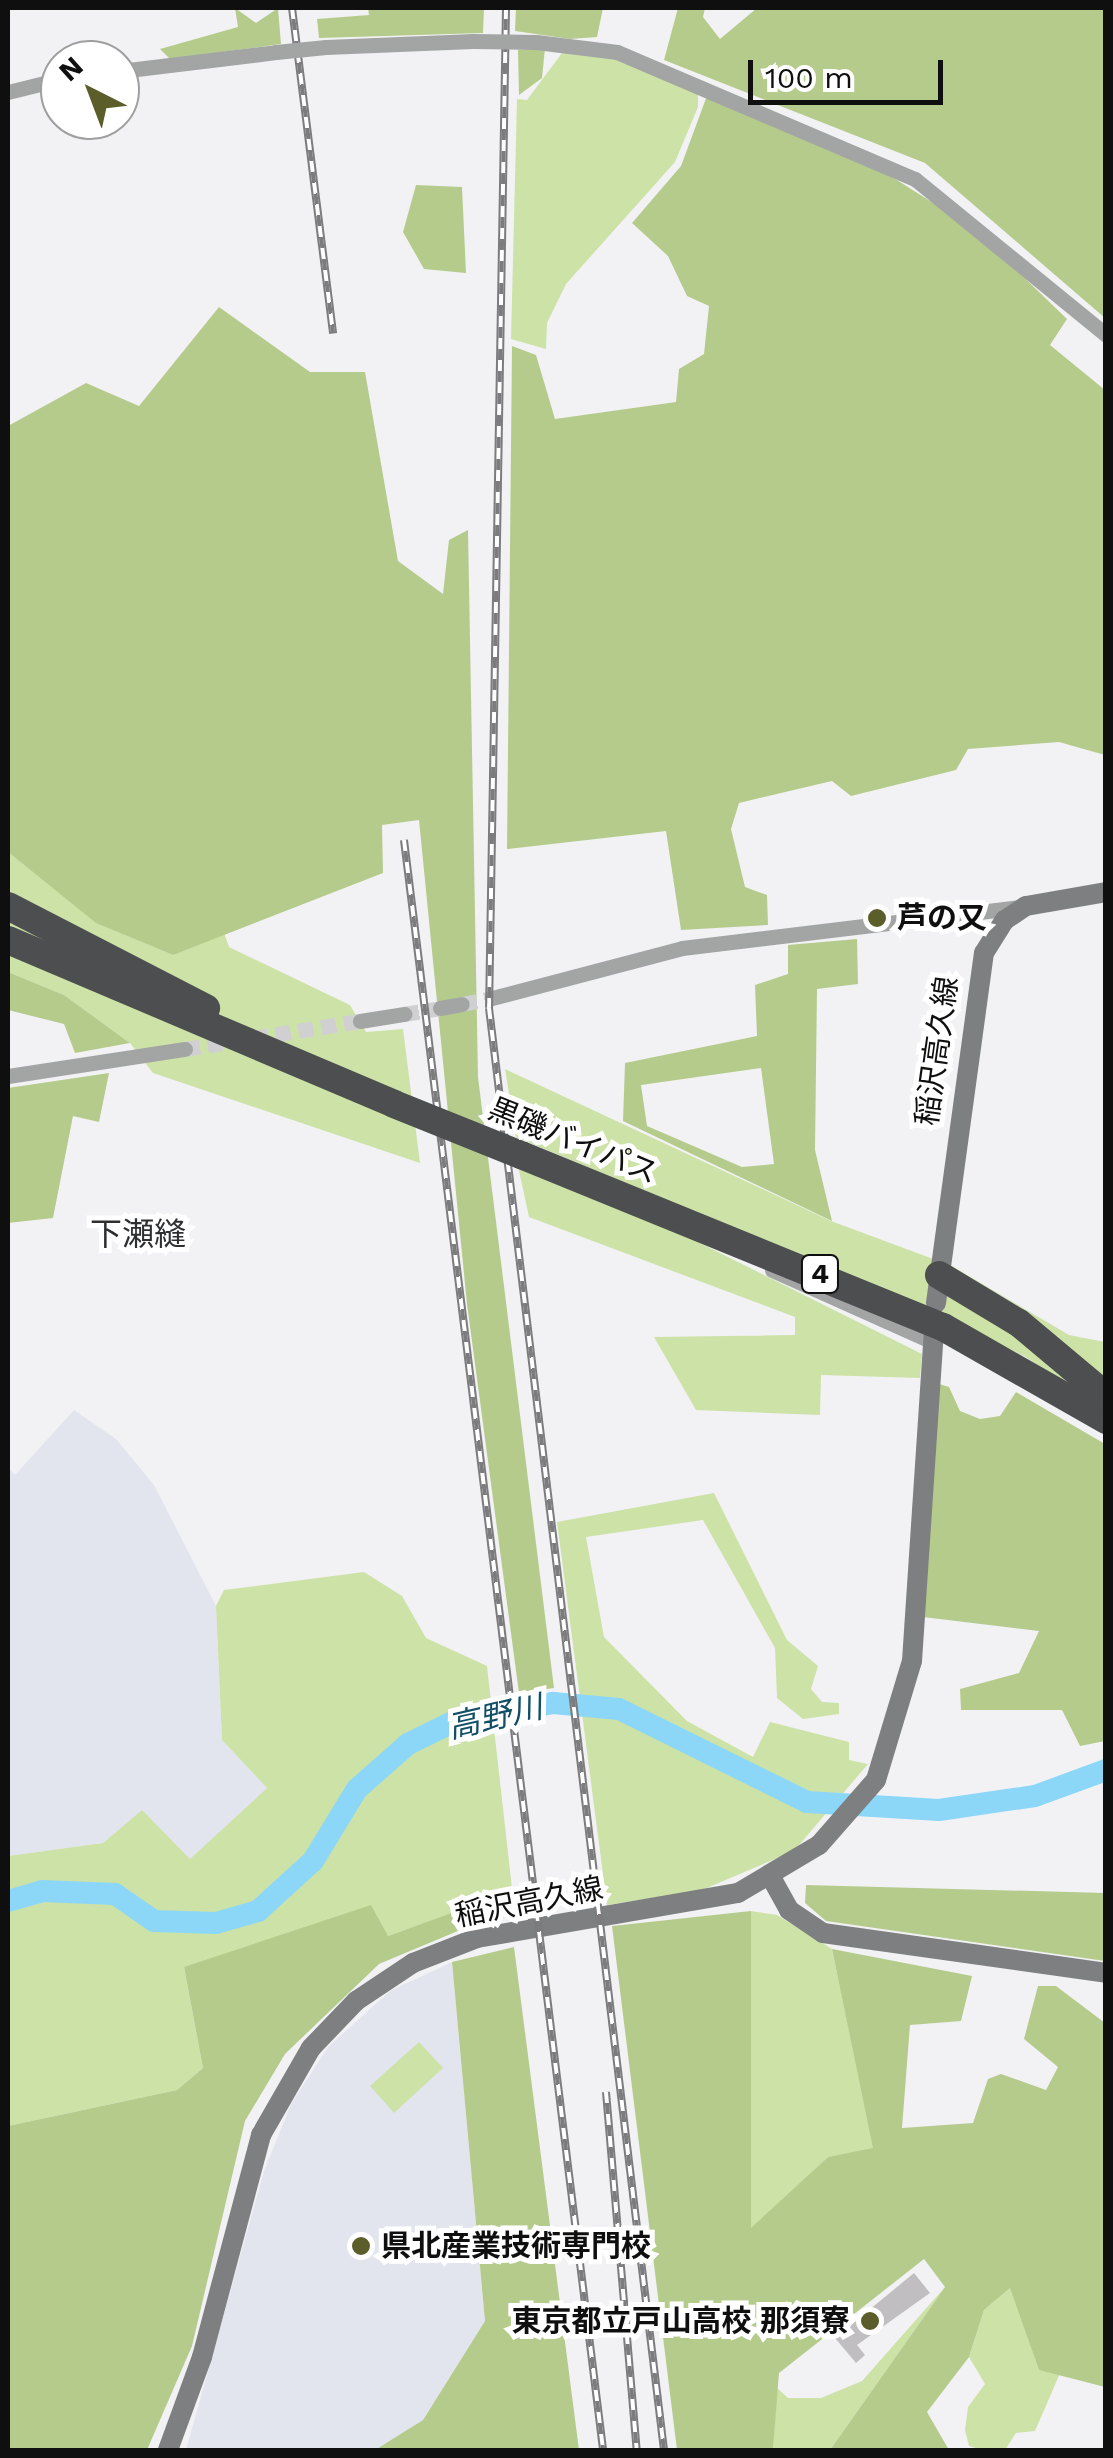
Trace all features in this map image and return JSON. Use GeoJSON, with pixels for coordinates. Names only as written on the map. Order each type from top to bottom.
{"type":"FeatureCollection","features":[{"type":"Feature","properties":{"kind":"highway","name":"4"},"geometry":{"type":"LineString","coordinates":[[8,906],[126,960],[292,1061]]}},
{"type":"Feature","properties":{"kind":"highway","name":"黒磯バイパス"},"geometry":{"type":"LineString","coordinates":[[8,940],[394,1104],[943,1326],[1106,1420]]}},
{"type":"Feature","properties":{"kind":"highway","name":"4"},"geometry":{"type":"LineString","coordinates":[[8,958],[140,994]]}},
{"type":"Feature","properties":{"kind":"highway"},"geometry":{"type":"LineString","coordinates":[[938,1274],[1018,1323],[1106,1396]]}},
{"type":"Feature","properties":{"kind":"highway"},"geometry":{"type":"LineString","coordinates":[[933,1336],[1106,1437]]}},
{"type":"Feature","properties":{"kind":"main road"},"geometry":{"type":"LineString","coordinates":[[1026,906],[1106,892]]}},
{"type":"Feature","properties":{"kind":"main road","name":"稲沢高久線"},"geometry":{"type":"LineString","coordinates":[[936,1303],[978,974],[994,933],[1026,906]]}},
{"type":"Feature","properties":{"kind":"main road","name":"稲沢高久線"},"geometry":{"type":"LineString","coordinates":[[168,2450],[202,2357],[261,2135],[310,2048],[356,2002],[413,1963],[477,1938],[694,1904],[772,1879],[840,1826],[876,1780],[912,1661],[933,1336]]}},
{"type":"Feature","properties":{"kind":"main road"},"geometry":{"type":"LineString","coordinates":[[772,1879],[789,1910],[823,1933],[1106,1973]]}},
{"type":"Feature","properties":{"kind":"street"},"geometry":{"type":"LineString","coordinates":[[140,69],[326,47],[472,41],[536,42],[617,52],[915,178],[1106,335]]}},
{"type":"Feature","properties":{"kind":"street"},"geometry":{"type":"LineString","coordinates":[[8,92],[40,84]]}},
{"type":"Feature","properties":{"kind":"street"},"geometry":{"type":"LineString","coordinates":[[492,998],[682,948],[1026,906]]}},
{"type":"Feature","properties":{"kind":"street"},"geometry":{"type":"LineString","coordinates":[[440,1008],[462,1004]]}},
{"type":"Feature","properties":{"kind":"street"},"geometry":{"type":"LineString","coordinates":[[360,1021],[404,1014]]}},
{"type":"Feature","properties":{"kind":"street"},"geometry":{"type":"LineString","coordinates":[[8,1076],[185,1049]]}},
{"type":"Feature","properties":{"kind":"street"},"geometry":{"type":"LineString","coordinates":[[689,1222],[841,1306],[933,1336]]}},
{"type":"Feature","properties":{"kind":"shaded area"},"geometry":{"type":"Polygon","coordinates":[[[74,1410],[116,1439],[154,1485],[216,1606],[222,1740],[267,1788],[190,1860],[142,1811],[103,1843],[8,1856],[8,1468],[15,1475],[74,1410]]]}},
{"type":"Feature","properties":{"kind":"shaded area","name":"県北産業技術専門校"},"geometry":{"type":"Polygon","coordinates":[[[452,1962],[485,2321],[423,2420],[375,2450],[186,2450],[264,2171],[291,2104],[328,2047],[390,1991],[452,1962]]]}},
{"type":"Feature","properties":{"kind":"green space"},"geometry":{"type":"Polygon","coordinates":[[[235,8],[256,23],[278,8],[281,44],[170,59],[160,49],[238,27],[235,8]]]}},
{"type":"Feature","properties":{"kind":"green space"},"geometry":{"type":"Polygon","coordinates":[[[368,8],[484,8],[483,33],[319,38],[317,19],[369,15],[368,8]]]}},
{"type":"Feature","properties":{"kind":"green space"},"geometry":{"type":"Polygon","coordinates":[[[516,8],[603,8],[597,37],[570,39],[515,31],[516,8]]]}},
{"type":"Feature","properties":{"kind":"green space"},"geometry":{"type":"Polygon","coordinates":[[[678,8],[705,8],[703,17],[720,39],[757,8],[1105,8],[1105,318],[925,163],[664,60],[678,8]]]}},
{"type":"Feature","properties":{"kind":"green space"},"geometry":{"type":"Polygon","coordinates":[[[545,48],[542,78],[519,95],[518,50],[545,48]]]}},
{"type":"Feature","properties":{"kind":"green space"},"geometry":{"type":"Polygon","coordinates":[[[565,49],[600,51],[698,93],[698,107],[675,162],[566,284],[547,323],[546,349],[511,339],[517,99],[527,100],[565,49]]]}},
{"type":"Feature","properties":{"kind":"green space"},"geometry":{"type":"Polygon","coordinates":[[[708,93],[889,175],[974,229],[1067,319],[1050,345],[1105,390],[1105,755],[1059,742],[968,749],[956,770],[851,796],[832,781],[739,803],[731,829],[745,887],[767,895],[768,925],[681,930],[666,831],[507,849],[512,346],[536,355],[555,419],[676,402],[679,369],[704,354],[709,306],[687,296],[668,256],[632,223],[681,166],[708,93]]]}},
{"type":"Feature","properties":{"kind":"green space"},"geometry":{"type":"Polygon","coordinates":[[[416,185],[462,187],[466,273],[424,269],[403,232],[416,185]]]}},
{"type":"Feature","properties":{"kind":"green space"},"geometry":{"type":"Polygon","coordinates":[[[219,307],[310,372],[365,372],[398,561],[443,594],[449,540],[468,530],[478,1077],[554,1688],[519,1693],[467,1304],[419,820],[382,825],[383,873],[173,955],[96,923],[8,852],[8,426],[86,383],[139,406],[219,307]]]}},
{"type":"Feature","properties":{"kind":"green space"},"geometry":{"type":"Polygon","coordinates":[[[8,852],[97,923],[173,955],[223,930],[229,947],[350,1005],[366,1032],[403,1029],[420,1163],[153,1073],[130,1043],[64,995],[8,972],[8,852]]]}},
{"type":"Feature","properties":{"kind":"green space"},"geometry":{"type":"Polygon","coordinates":[[[857,939],[858,984],[817,989],[815,1150],[832,1221],[623,1121],[625,1063],[757,1036],[755,985],[788,974],[788,945],[857,939]],[[761,1068],[641,1085],[647,1126],[742,1167],[774,1164],[761,1068]]]}},
{"type":"Feature","properties":{"kind":"green space"},"geometry":{"type":"Polygon","coordinates":[[[8,972],[64,995],[130,1043],[75,1053],[64,1024],[8,1010],[8,972]]]}},
{"type":"Feature","properties":{"kind":"green space"},"geometry":{"type":"Polygon","coordinates":[[[505,1069],[831,1221],[952,1266],[1069,1335],[1105,1342],[1105,1409],[1024,1356],[927,1310],[516,1137],[505,1069]]]}},
{"type":"Feature","properties":{"kind":"green space"},"geometry":{"type":"Polygon","coordinates":[[[109,1073],[99,1122],[73,1116],[53,1218],[8,1223],[8,1088],[109,1073]]]}},
{"type":"Feature","properties":{"kind":"green space"},"geometry":{"type":"Polygon","coordinates":[[[518,1166],[696,1241],[922,1354],[920,1378],[821,1375],[820,1415],[696,1410],[654,1337],[795,1335],[795,1317],[529,1217],[518,1166]]]}},
{"type":"Feature","properties":{"kind":"green space"},"geometry":{"type":"Polygon","coordinates":[[[936,1383],[949,1387],[960,1411],[980,1419],[1000,1416],[1016,1392],[1105,1444],[1105,1741],[1080,1746],[1062,1710],[961,1710],[960,1689],[1019,1673],[1039,1631],[923,1617],[936,1383]]]}},
{"type":"Feature","properties":{"kind":"green space"},"geometry":{"type":"Polygon","coordinates":[[[714,1493],[787,1640],[818,1666],[811,1689],[822,1702],[839,1703],[839,1714],[803,1719],[777,1698],[775,1648],[703,1520],[586,1537],[604,1637],[687,1721],[753,1757],[770,1722],[849,1742],[849,1760],[868,1764],[794,1851],[702,1890],[607,1905],[557,1522],[714,1493]]]}},
{"type":"Feature","properties":{"kind":"green space"},"geometry":{"type":"Polygon","coordinates":[[[364,1572],[402,1596],[426,1638],[487,1666],[515,1915],[477,1923],[467,1908],[388,1936],[184,1967],[203,2068],[177,2090],[8,2126],[8,1856],[103,1843],[142,1810],[190,1859],[267,1788],[222,1740],[216,1606],[224,1590],[364,1572]]]}},
{"type":"Feature","properties":{"kind":"green space"},"geometry":{"type":"Polygon","coordinates":[[[806,1885],[1105,1893],[1105,1961],[826,1921],[805,1903],[806,1885]]]}},
{"type":"Feature","properties":{"kind":"green space"},"geometry":{"type":"Polygon","coordinates":[[[371,1905],[388,1936],[468,1907],[477,1923],[379,1964],[285,2054],[245,2121],[192,2346],[147,2450],[8,2450],[8,2126],[177,2090],[203,2068],[184,1967],[371,1905]]]}},
{"type":"Feature","properties":{"kind":"green space"},"geometry":{"type":"Polygon","coordinates":[[[751,1911],[777,1915],[832,1949],[874,2149],[828,2157],[751,2229],[751,1911]]]}},
{"type":"Feature","properties":{"kind":"green space"},"geometry":{"type":"Polygon","coordinates":[[[751,1911],[751,2228],[828,2157],[873,2148],[832,1949],[972,1976],[961,2021],[910,2025],[902,2128],[973,2123],[988,2079],[1001,2074],[1046,2090],[1058,2067],[1024,2039],[1038,1986],[1056,1986],[1105,2023],[1105,2387],[1039,2370],[1010,2288],[984,2310],[969,2357],[927,2412],[949,2450],[830,2450],[945,2287],[924,2259],[779,2373],[773,2450],[677,2450],[612,1926],[751,1911]]]}},
{"type":"Feature","properties":{"kind":"green space"},"geometry":{"type":"Polygon","coordinates":[[[514,1947],[579,2450],[375,2450],[423,2420],[485,2321],[452,1962],[514,1947]]]}},
{"type":"Feature","properties":{"kind":"green space"},"geometry":{"type":"Polygon","coordinates":[[[419,2042],[443,2068],[394,2113],[370,2086],[419,2042]]]}},
{"type":"Feature","properties":{"kind":"green space"},"geometry":{"type":"Polygon","coordinates":[[[945,2287],[830,2450],[773,2450],[777,2388],[788,2398],[821,2398],[862,2381],[945,2287]]]}},
{"type":"Feature","properties":{"kind":"green space"},"geometry":{"type":"Polygon","coordinates":[[[1011,2287],[1039,2370],[1061,2371],[1035,2431],[1016,2433],[1005,2450],[982,2450],[969,2446],[965,2430],[968,2407],[985,2384],[969,2357],[984,2310],[1011,2287]]]}},
{"type":"Feature","properties":{"kind":"building","name":"東京都立戸山高校 那須寮"},"geometry":{"type":"Polygon","coordinates":[[[914,2273],[930,2293],[857,2345],[865,2355],[856,2363],[835,2338],[914,2273]]]}},
{"type":"Feature","properties":{"kind":"waterway","name":"高野川"},"geometry":{"type":"LineString","coordinates":[[8,1901],[42,1891],[115,1894],[154,1921],[216,1923],[258,1911],[313,1861],[357,1789],[408,1744],[453,1722],[553,1703],[619,1709],[807,1802],[939,1810],[1035,1796],[1106,1770]]}},
{"type":"Feature","properties":{"kind":"tunnel"},"geometry":{"type":"LineString","coordinates":[[462,1004],[492,998]]}},
{"type":"Feature","properties":{"kind":"tunnel"},"geometry":{"type":"LineString","coordinates":[[404,1014],[440,1008]]}},
{"type":"Feature","properties":{"kind":"tunnel"},"geometry":{"type":"LineString","coordinates":[[185,1049],[360,1021]]}},
{"type":"Feature","properties":{"kind":"railway"},"geometry":{"type":"LineString","coordinates":[[292,8],[333,333]]}},
{"type":"Feature","properties":{"kind":"railway"},"geometry":{"type":"LineString","coordinates":[[506,8],[489,1008],[664,2450]]}},
{"type":"Feature","properties":{"kind":"railway"},"geometry":{"type":"LineString","coordinates":[[404,840],[603,2450]]}},
{"type":"Feature","properties":{"kind":"railway"},"geometry":{"type":"LineString","coordinates":[[606,2092],[637,2450]]}},
{"type":"Feature","properties":{"kind":"place","name":"芦の又"},"geometry":{"type":"Point","coordinates":[877,918]}},
{"type":"Feature","properties":{"kind":"place","name":"県北産業技術専門校"},"geometry":{"type":"Point","coordinates":[361,2246]}},
{"type":"Feature","properties":{"kind":"place","name":"東京都立戸山高校 那須寮"},"geometry":{"type":"Point","coordinates":[870,2321]}},
{"type":"Feature","properties":{"kind":"district","name":"下瀬縫"},"geometry":{"type":"Point","coordinates":[138,1234]}}]}
